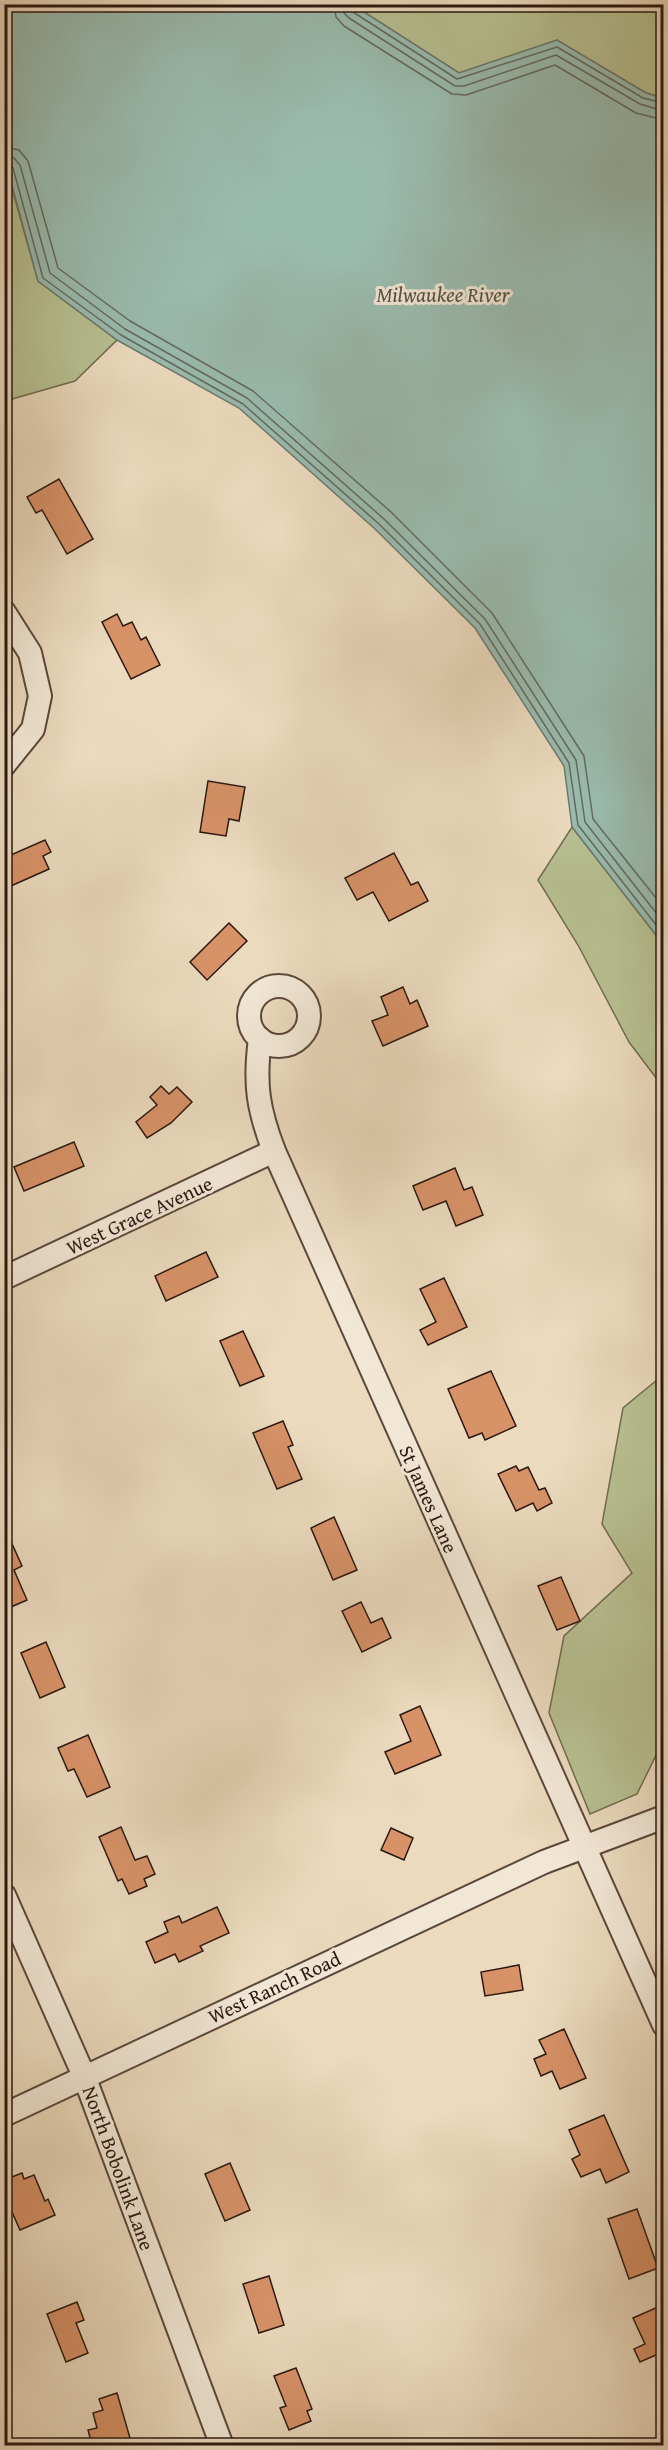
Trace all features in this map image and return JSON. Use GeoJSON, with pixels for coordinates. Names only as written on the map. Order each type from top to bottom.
{"type":"FeatureCollection","features":[{"type":"Feature","properties":{"kind":"street"},"geometry":{"type":"LineString","coordinates":[[4,612],[30,653],[40,696],[33,729],[4,765]]}},
{"type":"Feature","properties":{"kind":"street","name":"St James Lane"},"geometry":{"type":"LineString","coordinates":[[260,1039],[256,1086],[265,1128],[274,1152],[663,2025]]}},
{"type":"Feature","properties":{"kind":"street","name":"West Grace Avenue"},"geometry":{"type":"LineString","coordinates":[[4,1278],[274,1152]]}},
{"type":"Feature","properties":{"kind":"street"},"geometry":{"type":"LineString","coordinates":[[584,1847],[663,1817]]}},
{"type":"Feature","properties":{"kind":"street","name":"West Ranch Road"},"geometry":{"type":"LineString","coordinates":[[4,2115],[544,1862],[584,1847]]}},
{"type":"Feature","properties":{"kind":"street","name":"North Bobolink Lane"},"geometry":{"type":"LineString","coordinates":[[4,1895],[84,2076],[222,2445]]}},
{"type":"Feature","properties":{"kind":"green space"},"geometry":{"type":"Polygon","coordinates":[[[353,5],[663,5],[663,98],[646,93],[557,40],[459,73],[353,5]]]}},
{"type":"Feature","properties":{"kind":"green space"},"geometry":{"type":"Polygon","coordinates":[[[4,160],[38,281],[117,340],[75,381],[5,401],[4,160]]]}},
{"type":"Feature","properties":{"kind":"green space"},"geometry":{"type":"Polygon","coordinates":[[[572,827],[663,944],[663,1087],[629,1042],[578,945],[538,880],[572,827]]]}},
{"type":"Feature","properties":{"kind":"green space"},"geometry":{"type":"Polygon","coordinates":[[[663,1375],[663,1741],[637,1794],[590,1814],[549,1713],[564,1636],[632,1573],[602,1524],[623,1408],[663,1375]]]}},
{"type":"Feature","properties":{"kind":"water","name":"Milwaukee River"},"geometry":{"type":"Polygon","coordinates":[[[4,5],[353,5],[459,73],[557,40],[646,93],[663,98],[663,944],[572,827],[564,766],[475,628],[375,529],[239,408],[117,340],[38,281],[5,160],[4,5]]]}},
{"type":"Feature","properties":{"kind":"building"},"geometry":{"type":"Polygon","coordinates":[[[59,479],[93,539],[67,554],[42,510],[36,513],[27,497],[59,479]]]}},
{"type":"Feature","properties":{"kind":"building"},"geometry":{"type":"Polygon","coordinates":[[[117,614],[123,626],[132,622],[141,640],[146,637],[160,665],[131,679],[102,622],[117,614]]]}},
{"type":"Feature","properties":{"kind":"building"},"geometry":{"type":"Polygon","coordinates":[[[208,781],[245,787],[239,821],[229,819],[226,836],[200,832],[208,781]]]}},
{"type":"Feature","properties":{"kind":"building"},"geometry":{"type":"Polygon","coordinates":[[[45,840],[51,852],[43,856],[49,869],[4,889],[4,858],[45,840]]]}},
{"type":"Feature","properties":{"kind":"building"},"geometry":{"type":"Polygon","coordinates":[[[394,853],[411,885],[418,882],[428,901],[389,921],[373,892],[357,900],[345,878],[394,853]]]}},
{"type":"Feature","properties":{"kind":"building"},"geometry":{"type":"Polygon","coordinates":[[[229,923],[247,941],[207,980],[190,962],[229,923]]]}},
{"type":"Feature","properties":{"kind":"building"},"geometry":{"type":"Polygon","coordinates":[[[403,987],[410,1004],[417,1000],[428,1026],[383,1046],[372,1021],[388,1015],[381,997],[403,987]]]}},
{"type":"Feature","properties":{"kind":"building"},"geometry":{"type":"Polygon","coordinates":[[[161,1086],[169,1094],[177,1087],[192,1102],[171,1123],[147,1138],[136,1122],[157,1105],[150,1097],[161,1086]]]}},
{"type":"Feature","properties":{"kind":"building"},"geometry":{"type":"Polygon","coordinates":[[[74,1142],[84,1166],[24,1191],[14,1167],[74,1142]]]}},
{"type":"Feature","properties":{"kind":"building"},"geometry":{"type":"Polygon","coordinates":[[[455,1168],[464,1190],[472,1187],[483,1215],[456,1226],[446,1201],[423,1210],[413,1186],[455,1168]]]}},
{"type":"Feature","properties":{"kind":"building"},"geometry":{"type":"Polygon","coordinates":[[[206,1252],[218,1277],[166,1301],[155,1276],[206,1252]]]}},
{"type":"Feature","properties":{"kind":"building"},"geometry":{"type":"Polygon","coordinates":[[[444,1278],[467,1327],[428,1345],[420,1330],[436,1322],[420,1289],[444,1278]]]}},
{"type":"Feature","properties":{"kind":"building"},"geometry":{"type":"Polygon","coordinates":[[[243,1331],[264,1376],[240,1386],[220,1341],[243,1331]]]}},
{"type":"Feature","properties":{"kind":"building"},"geometry":{"type":"Polygon","coordinates":[[[491,1371],[516,1426],[485,1440],[482,1433],[469,1438],[448,1389],[491,1371]]]}},
{"type":"Feature","properties":{"kind":"building"},"geometry":{"type":"Polygon","coordinates":[[[283,1421],[293,1445],[288,1447],[302,1479],[277,1489],[253,1433],[283,1421]]]}},
{"type":"Feature","properties":{"kind":"building"},"geometry":{"type":"Polygon","coordinates":[[[516,1466],[519,1471],[528,1467],[539,1490],[545,1488],[552,1503],[537,1511],[533,1503],[516,1511],[498,1474],[516,1466]]]}},
{"type":"Feature","properties":{"kind":"building"},"geometry":{"type":"Polygon","coordinates":[[[334,1517],[357,1570],[333,1580],[311,1528],[334,1517]]]}},
{"type":"Feature","properties":{"kind":"building"},"geometry":{"type":"Polygon","coordinates":[[[4,1526],[22,1566],[14,1570],[27,1600],[4,1610],[4,1526]]]}},
{"type":"Feature","properties":{"kind":"building"},"geometry":{"type":"Polygon","coordinates":[[[561,1577],[580,1621],[557,1630],[538,1586],[561,1577]]]}},
{"type":"Feature","properties":{"kind":"building"},"geometry":{"type":"Polygon","coordinates":[[[361,1602],[371,1623],[382,1618],[391,1638],[362,1652],[342,1611],[361,1602]]]}},
{"type":"Feature","properties":{"kind":"building"},"geometry":{"type":"Polygon","coordinates":[[[46,1642],[65,1687],[40,1698],[21,1653],[46,1642]]]}},
{"type":"Feature","properties":{"kind":"building"},"geometry":{"type":"Polygon","coordinates":[[[420,1706],[441,1755],[395,1774],[385,1752],[411,1741],[400,1715],[420,1706]]]}},
{"type":"Feature","properties":{"kind":"building"},"geometry":{"type":"Polygon","coordinates":[[[88,1735],[110,1787],[87,1797],[74,1769],[68,1771],[58,1748],[88,1735]]]}},
{"type":"Feature","properties":{"kind":"building"},"geometry":{"type":"Polygon","coordinates":[[[121,1827],[135,1860],[147,1856],[155,1874],[144,1879],[147,1886],[129,1894],[122,1879],[118,1881],[99,1837],[121,1827]]]}},
{"type":"Feature","properties":{"kind":"building"},"geometry":{"type":"Polygon","coordinates":[[[391,1828],[413,1838],[404,1860],[381,1850],[391,1828]]]}},
{"type":"Feature","properties":{"kind":"building"},"geometry":{"type":"Polygon","coordinates":[[[217,1907],[229,1933],[200,1946],[203,1951],[179,1962],[175,1954],[155,1963],[146,1942],[168,1932],[164,1922],[179,1916],[182,1923],[217,1907]]]}},
{"type":"Feature","properties":{"kind":"building"},"geometry":{"type":"Polygon","coordinates":[[[519,1965],[523,1990],[485,1996],[481,1972],[519,1965]]]}},
{"type":"Feature","properties":{"kind":"building"},"geometry":{"type":"Polygon","coordinates":[[[564,2029],[586,2078],[560,2089],[552,2071],[541,2076],[534,2059],[546,2054],[539,2040],[564,2029]]]}},
{"type":"Feature","properties":{"kind":"building"},"geometry":{"type":"Polygon","coordinates":[[[604,2115],[629,2172],[606,2183],[600,2169],[581,2177],[572,2159],[580,2155],[569,2130],[604,2115]]]}},
{"type":"Feature","properties":{"kind":"building"},"geometry":{"type":"Polygon","coordinates":[[[230,2163],[250,2210],[225,2221],[205,2174],[230,2163]]]}},
{"type":"Feature","properties":{"kind":"building"},"geometry":{"type":"Polygon","coordinates":[[[22,2173],[24,2179],[34,2175],[45,2201],[48,2199],[55,2215],[20,2230],[4,2194],[4,2180],[22,2173]]]}},
{"type":"Feature","properties":{"kind":"building"},"geometry":{"type":"Polygon","coordinates":[[[637,2209],[658,2268],[629,2279],[608,2219],[637,2209]]]}},
{"type":"Feature","properties":{"kind":"building"},"geometry":{"type":"Polygon","coordinates":[[[269,2276],[284,2325],[259,2333],[243,2284],[269,2276]]]}},
{"type":"Feature","properties":{"kind":"building"},"geometry":{"type":"Polygon","coordinates":[[[77,2302],[84,2320],[76,2323],[88,2353],[66,2362],[47,2314],[77,2302]]]}},
{"type":"Feature","properties":{"kind":"building"},"geometry":{"type":"Polygon","coordinates":[[[658,2307],[663,2319],[663,2352],[640,2362],[634,2349],[645,2344],[633,2318],[658,2307]]]}},
{"type":"Feature","properties":{"kind":"building"},"geometry":{"type":"Polygon","coordinates":[[[296,2368],[312,2409],[307,2411],[311,2421],[289,2430],[280,2408],[286,2406],[274,2376],[296,2368]]]}},
{"type":"Feature","properties":{"kind":"building"},"geometry":{"type":"Polygon","coordinates":[[[117,2393],[132,2445],[92,2445],[88,2430],[97,2428],[93,2413],[103,2410],[99,2399],[117,2393]]]}}]}
